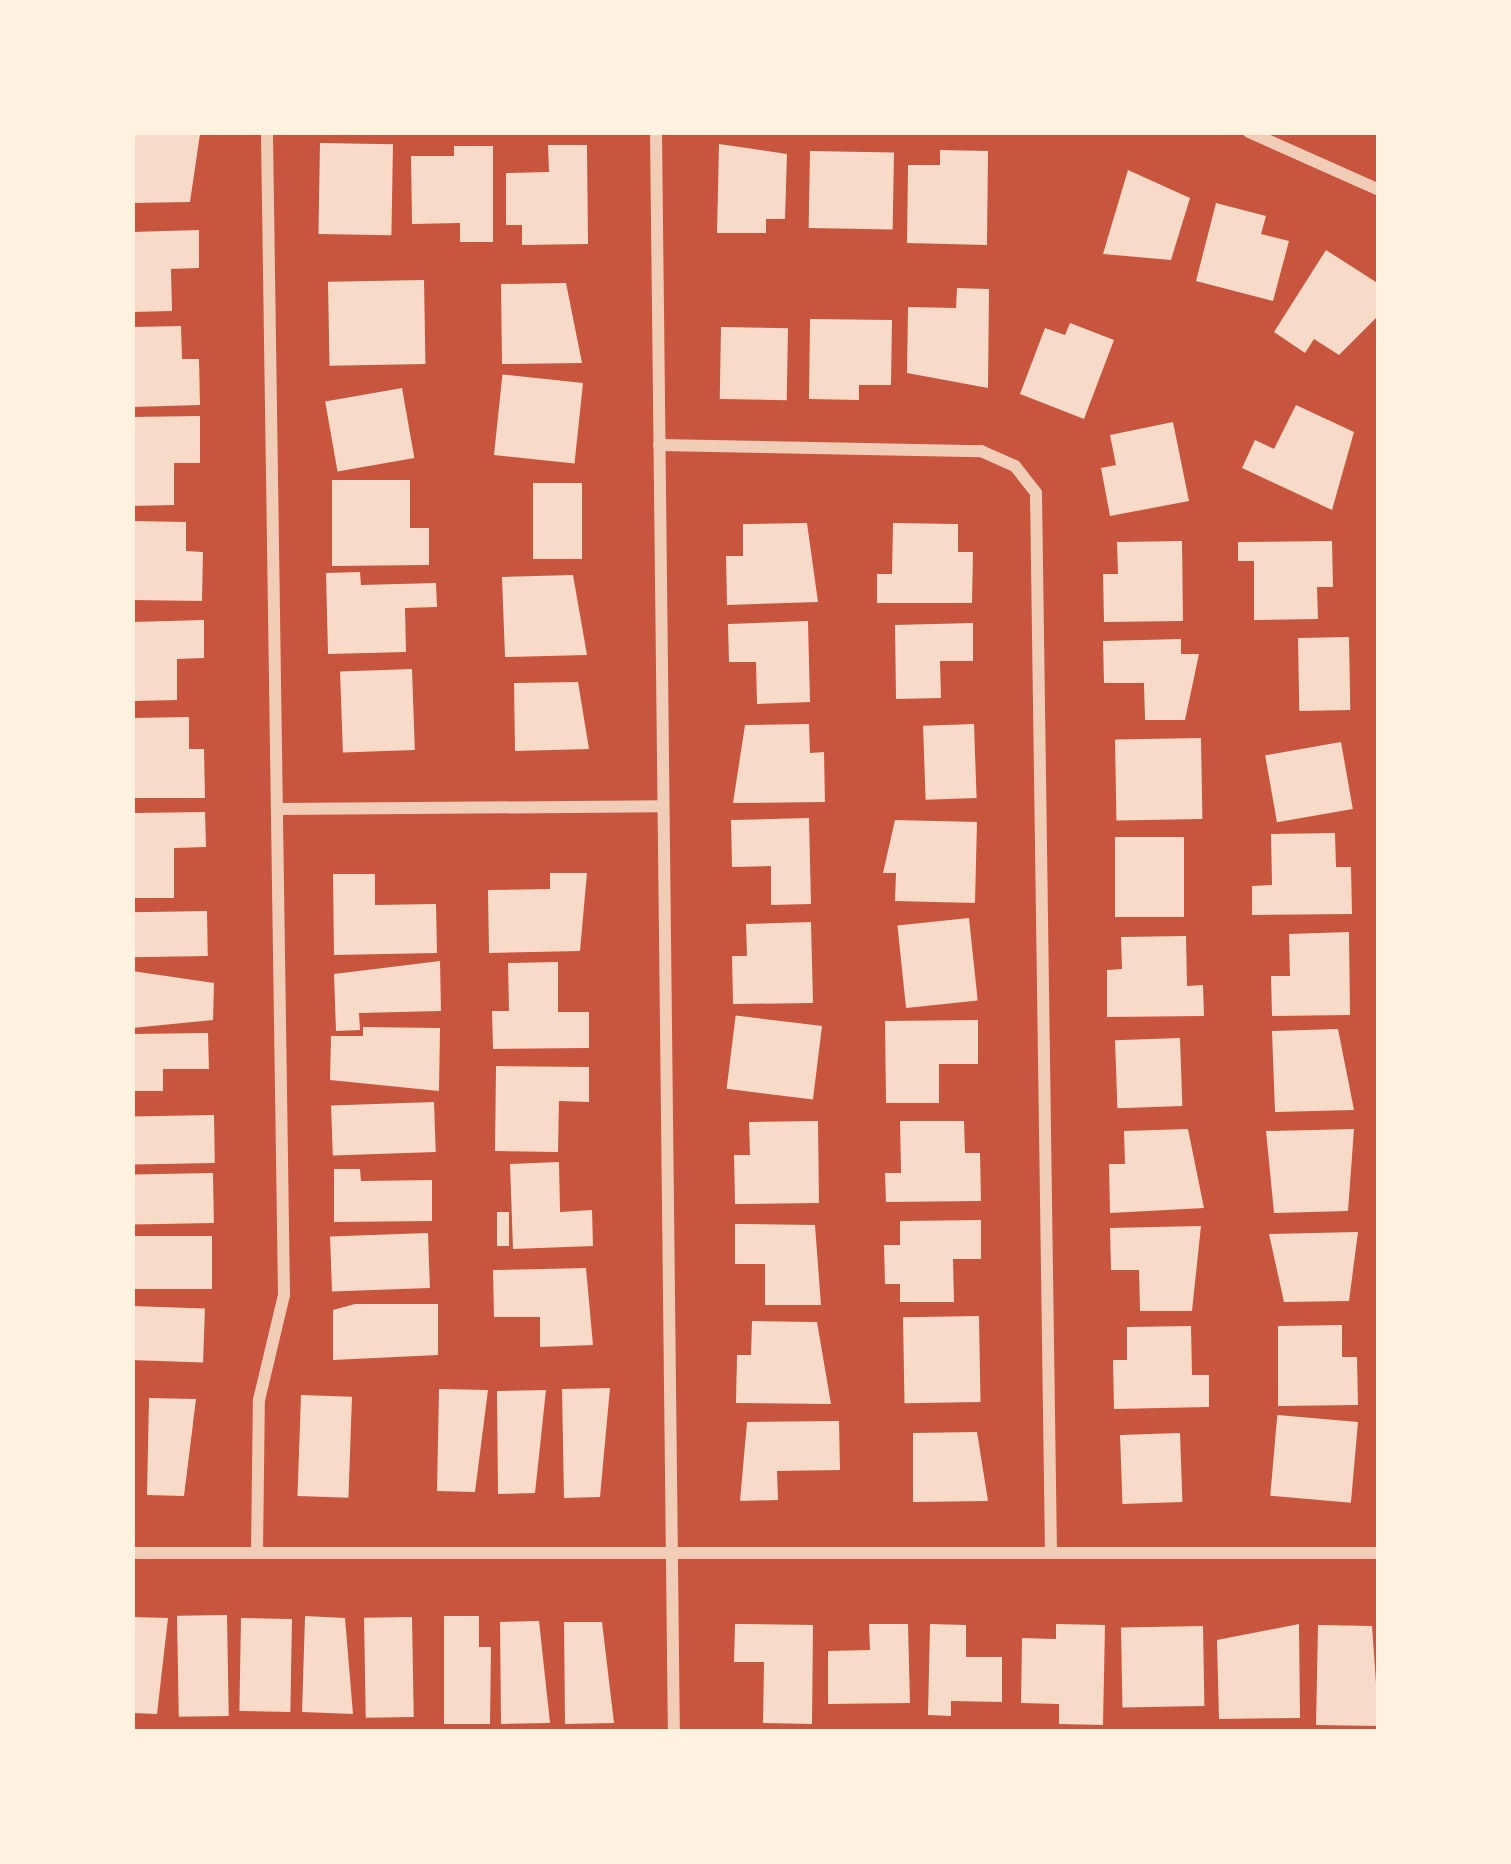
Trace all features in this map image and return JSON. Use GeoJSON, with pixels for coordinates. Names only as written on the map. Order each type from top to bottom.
{"type":"FeatureCollection","features":[{"type":"Feature","properties":{"kind":"street"},"geometry":{"type":"LineString","coordinates":[[257,1553],[259,1400],[284,1294],[268,132]]}},
{"type":"Feature","properties":{"kind":"street"},"geometry":{"type":"LineString","coordinates":[[656,132],[674,1732]]}},
{"type":"Feature","properties":{"kind":"street"},"geometry":{"type":"LineString","coordinates":[[1249,132],[1379,190]]}},
{"type":"Feature","properties":{"kind":"street"},"geometry":{"type":"LineString","coordinates":[[659,445],[980,451],[1015,466],[1036,493],[1051,1553]]}},
{"type":"Feature","properties":{"kind":"street"},"geometry":{"type":"LineString","coordinates":[[278,809],[663,806]]}},
{"type":"Feature","properties":{"kind":"street"},"geometry":{"type":"LineString","coordinates":[[132,1553],[1379,1553]]}},
{"type":"Feature","properties":{"kind":"building"},"geometry":{"type":"Polygon","coordinates":[[[200,134],[190,202],[132,203],[132,135],[200,134]]]}},
{"type":"Feature","properties":{"kind":"building"},"geometry":{"type":"Polygon","coordinates":[[[320,143],[393,144],[391,235],[318,234],[320,143]]]}},
{"type":"Feature","properties":{"kind":"building"},"geometry":{"type":"Polygon","coordinates":[[[719,144],[787,154],[785,219],[766,219],[766,233],[717,233],[719,144]]]}},
{"type":"Feature","properties":{"kind":"building"},"geometry":{"type":"Polygon","coordinates":[[[548,145],[587,145],[588,244],[522,245],[522,225],[506,225],[506,173],[549,172],[548,145]]]}},
{"type":"Feature","properties":{"kind":"building"},"geometry":{"type":"Polygon","coordinates":[[[454,146],[493,146],[493,242],[460,242],[460,223],[412,224],[411,156],[454,156],[454,146]]]}},
{"type":"Feature","properties":{"kind":"building"},"geometry":{"type":"Polygon","coordinates":[[[940,150],[988,151],[987,245],[907,243],[908,165],[940,165],[940,150]]]}},
{"type":"Feature","properties":{"kind":"building"},"geometry":{"type":"Polygon","coordinates":[[[810,151],[894,152],[893,229],[809,228],[810,151]]]}},
{"type":"Feature","properties":{"kind":"building"},"geometry":{"type":"Polygon","coordinates":[[[1128,170],[1190,198],[1171,260],[1103,254],[1128,170]]]}},
{"type":"Feature","properties":{"kind":"building"},"geometry":{"type":"Polygon","coordinates":[[[1216,203],[1266,216],[1261,234],[1289,241],[1273,301],[1196,281],[1216,203]]]}},
{"type":"Feature","properties":{"kind":"building"},"geometry":{"type":"Polygon","coordinates":[[[199,230],[199,268],[171,269],[172,311],[132,312],[132,232],[199,230]]]}},
{"type":"Feature","properties":{"kind":"building"},"geometry":{"type":"Polygon","coordinates":[[[1326,250],[1379,284],[1379,315],[1339,355],[1314,339],[1305,353],[1274,332],[1326,250]]]}},
{"type":"Feature","properties":{"kind":"building"},"geometry":{"type":"Polygon","coordinates":[[[424,280],[425,364],[329,366],[328,282],[424,280]]]}},
{"type":"Feature","properties":{"kind":"building"},"geometry":{"type":"Polygon","coordinates":[[[566,283],[582,363],[502,364],[501,284],[566,283]]]}},
{"type":"Feature","properties":{"kind":"building"},"geometry":{"type":"Polygon","coordinates":[[[957,288],[989,289],[988,388],[907,373],[908,307],[956,308],[957,288]]]}},
{"type":"Feature","properties":{"kind":"building"},"geometry":{"type":"Polygon","coordinates":[[[810,319],[892,320],[891,385],[859,385],[859,400],[809,399],[810,319]]]}},
{"type":"Feature","properties":{"kind":"building"},"geometry":{"type":"Polygon","coordinates":[[[1070,323],[1114,340],[1084,419],[1020,394],[1045,328],[1065,335],[1070,323]]]}},
{"type":"Feature","properties":{"kind":"building"},"geometry":{"type":"Polygon","coordinates":[[[181,326],[182,359],[199,359],[200,405],[132,407],[132,327],[181,326]]]}},
{"type":"Feature","properties":{"kind":"building"},"geometry":{"type":"Polygon","coordinates":[[[721,327],[788,328],[787,400],[720,399],[721,327]]]}},
{"type":"Feature","properties":{"kind":"building"},"geometry":{"type":"Polygon","coordinates":[[[502,375],[583,383],[575,464],[494,455],[502,375]]]}},
{"type":"Feature","properties":{"kind":"building"},"geometry":{"type":"Polygon","coordinates":[[[402,388],[414,458],[338,471],[325,402],[402,388]]]}},
{"type":"Feature","properties":{"kind":"building"},"geometry":{"type":"Polygon","coordinates":[[[1296,405],[1354,432],[1332,510],[1242,468],[1255,440],[1274,449],[1296,405]]]}},
{"type":"Feature","properties":{"kind":"building"},"geometry":{"type":"Polygon","coordinates":[[[200,416],[200,463],[174,463],[174,505],[132,506],[132,417],[200,416]]]}},
{"type":"Feature","properties":{"kind":"building"},"geometry":{"type":"Polygon","coordinates":[[[1173,422],[1189,501],[1110,516],[1101,468],[1116,465],[1110,435],[1173,422]]]}},
{"type":"Feature","properties":{"kind":"building"},"geometry":{"type":"Polygon","coordinates":[[[332,480],[410,480],[410,528],[429,528],[429,565],[332,566],[332,480]]]}},
{"type":"Feature","properties":{"kind":"building"},"geometry":{"type":"Polygon","coordinates":[[[533,483],[582,483],[582,559],[533,559],[533,483]]]}},
{"type":"Feature","properties":{"kind":"building"},"geometry":{"type":"Polygon","coordinates":[[[132,521],[186,522],[186,551],[203,552],[202,601],[132,600],[132,521]]]}},
{"type":"Feature","properties":{"kind":"building"},"geometry":{"type":"Polygon","coordinates":[[[807,523],[818,602],[727,605],[726,556],[743,556],[743,524],[807,523]]]}},
{"type":"Feature","properties":{"kind":"building"},"geometry":{"type":"Polygon","coordinates":[[[893,523],[958,524],[958,552],[973,552],[972,603],[877,603],[877,574],[892,574],[893,523]]]}},
{"type":"Feature","properties":{"kind":"building"},"geometry":{"type":"Polygon","coordinates":[[[1182,541],[1183,621],[1104,622],[1103,574],[1118,574],[1117,542],[1182,541]]]}},
{"type":"Feature","properties":{"kind":"building"},"geometry":{"type":"Polygon","coordinates":[[[1332,541],[1333,587],[1317,587],[1318,619],[1254,620],[1254,561],[1238,561],[1238,542],[1332,541]]]}},
{"type":"Feature","properties":{"kind":"building"},"geometry":{"type":"Polygon","coordinates":[[[360,572],[361,585],[436,583],[437,607],[405,608],[406,652],[328,654],[326,573],[360,572]]]}},
{"type":"Feature","properties":{"kind":"building"},"geometry":{"type":"Polygon","coordinates":[[[573,575],[587,655],[505,657],[502,577],[573,575]]]}},
{"type":"Feature","properties":{"kind":"building"},"geometry":{"type":"Polygon","coordinates":[[[204,620],[204,658],[177,659],[177,700],[132,701],[132,622],[204,620]]]}},
{"type":"Feature","properties":{"kind":"building"},"geometry":{"type":"Polygon","coordinates":[[[808,621],[810,702],[757,704],[756,662],[729,662],[728,624],[808,621]]]}},
{"type":"Feature","properties":{"kind":"building"},"geometry":{"type":"Polygon","coordinates":[[[973,623],[973,661],[940,661],[941,698],[896,699],[895,625],[973,623]]]}},
{"type":"Feature","properties":{"kind":"building"},"geometry":{"type":"Polygon","coordinates":[[[1349,637],[1350,710],[1299,711],[1298,638],[1349,637]]]}},
{"type":"Feature","properties":{"kind":"building"},"geometry":{"type":"Polygon","coordinates":[[[1181,639],[1181,654],[1199,654],[1185,720],[1145,720],[1144,683],[1104,683],[1103,641],[1181,639]]]}},
{"type":"Feature","properties":{"kind":"building"},"geometry":{"type":"Polygon","coordinates":[[[412,669],[415,750],[343,752],[340,672],[412,669]]]}},
{"type":"Feature","properties":{"kind":"building"},"geometry":{"type":"Polygon","coordinates":[[[578,682],[589,749],[515,751],[514,683],[578,682]]]}},
{"type":"Feature","properties":{"kind":"building"},"geometry":{"type":"Polygon","coordinates":[[[189,717],[189,749],[204,749],[205,798],[132,798],[132,718],[189,717]]]}},
{"type":"Feature","properties":{"kind":"building"},"geometry":{"type":"Polygon","coordinates":[[[809,724],[810,753],[824,752],[825,802],[733,803],[745,725],[809,724]]]}},
{"type":"Feature","properties":{"kind":"building"},"geometry":{"type":"Polygon","coordinates":[[[974,724],[977,798],[926,800],[923,726],[974,724]]]}},
{"type":"Feature","properties":{"kind":"building"},"geometry":{"type":"Polygon","coordinates":[[[1201,738],[1202,819],[1116,820],[1115,740],[1201,738]]]}},
{"type":"Feature","properties":{"kind":"building"},"geometry":{"type":"Polygon","coordinates":[[[1341,742],[1353,809],[1277,822],[1265,755],[1341,742]]]}},
{"type":"Feature","properties":{"kind":"building"},"geometry":{"type":"Polygon","coordinates":[[[205,812],[206,847],[174,848],[174,898],[132,898],[132,813],[205,812]]]}},
{"type":"Feature","properties":{"kind":"building"},"geometry":{"type":"Polygon","coordinates":[[[809,818],[811,904],[771,905],[771,866],[732,867],[731,820],[809,818]]]}},
{"type":"Feature","properties":{"kind":"building"},"geometry":{"type":"Polygon","coordinates":[[[895,820],[977,822],[975,903],[895,901],[896,873],[883,873],[895,820]]]}},
{"type":"Feature","properties":{"kind":"building"},"geometry":{"type":"Polygon","coordinates":[[[1335,833],[1336,867],[1351,867],[1352,914],[1252,915],[1252,886],[1272,885],[1271,834],[1335,833]]]}},
{"type":"Feature","properties":{"kind":"building"},"geometry":{"type":"Polygon","coordinates":[[[1115,837],[1184,837],[1184,917],[1115,917],[1115,837]]]}},
{"type":"Feature","properties":{"kind":"building"},"geometry":{"type":"Polygon","coordinates":[[[550,873],[587,873],[580,951],[489,953],[488,890],[550,889],[550,873]]]}},
{"type":"Feature","properties":{"kind":"building"},"geometry":{"type":"Polygon","coordinates":[[[333,874],[375,874],[375,905],[436,904],[437,953],[334,955],[333,874]]]}},
{"type":"Feature","properties":{"kind":"building"},"geometry":{"type":"Polygon","coordinates":[[[207,911],[208,956],[133,957],[132,912],[207,911]]]}},
{"type":"Feature","properties":{"kind":"building"},"geometry":{"type":"Polygon","coordinates":[[[969,918],[978,1001],[906,1008],[897,926],[969,918]]]}},
{"type":"Feature","properties":{"kind":"building"},"geometry":{"type":"Polygon","coordinates":[[[811,922],[813,1003],[733,1004],[732,956],[747,956],[746,924],[811,922]]]}},
{"type":"Feature","properties":{"kind":"building"},"geometry":{"type":"Polygon","coordinates":[[[1349,932],[1350,1015],[1272,1016],[1271,976],[1290,976],[1289,934],[1349,932]]]}},
{"type":"Feature","properties":{"kind":"building"},"geometry":{"type":"Polygon","coordinates":[[[1186,936],[1187,986],[1203,985],[1204,1016],[1107,1017],[1107,970],[1122,969],[1121,937],[1186,936]]]}},
{"type":"Feature","properties":{"kind":"building"},"geometry":{"type":"Polygon","coordinates":[[[440,961],[441,1011],[359,1013],[360,1030],[336,1031],[334,974],[440,961]]]}},
{"type":"Feature","properties":{"kind":"building"},"geometry":{"type":"Polygon","coordinates":[[[558,962],[558,1012],[589,1012],[589,1048],[493,1049],[492,1011],[509,1011],[508,963],[558,962]]]}},
{"type":"Feature","properties":{"kind":"building"},"geometry":{"type":"Polygon","coordinates":[[[132,971],[214,983],[213,1020],[132,1028],[132,971]]]}},
{"type":"Feature","properties":{"kind":"building"},"geometry":{"type":"Polygon","coordinates":[[[736,1015],[822,1026],[813,1099],[727,1089],[736,1015]]]}},
{"type":"Feature","properties":{"kind":"building"},"geometry":{"type":"Polygon","coordinates":[[[978,1020],[978,1064],[939,1064],[939,1103],[886,1103],[885,1021],[978,1020]]]}},
{"type":"Feature","properties":{"kind":"building"},"geometry":{"type":"Polygon","coordinates":[[[363,1027],[440,1028],[439,1091],[330,1080],[331,1036],[363,1036],[363,1027]]]}},
{"type":"Feature","properties":{"kind":"building"},"geometry":{"type":"Polygon","coordinates":[[[1338,1029],[1354,1110],[1275,1112],[1272,1031],[1338,1029]]]}},
{"type":"Feature","properties":{"kind":"building"},"geometry":{"type":"Polygon","coordinates":[[[208,1033],[209,1069],[163,1069],[163,1091],[132,1091],[132,1034],[208,1033]]]}},
{"type":"Feature","properties":{"kind":"building"},"geometry":{"type":"Polygon","coordinates":[[[1180,1038],[1182,1106],[1117,1108],[1115,1040],[1180,1038]]]}},
{"type":"Feature","properties":{"kind":"building"},"geometry":{"type":"Polygon","coordinates":[[[496,1066],[589,1067],[589,1102],[559,1101],[558,1152],[495,1151],[496,1066]]]}},
{"type":"Feature","properties":{"kind":"building"},"geometry":{"type":"Polygon","coordinates":[[[434,1102],[436,1152],[333,1156],[331,1106],[434,1102]]]}},
{"type":"Feature","properties":{"kind":"building"},"geometry":{"type":"Polygon","coordinates":[[[214,1115],[215,1163],[133,1164],[132,1116],[214,1115]]]}},
{"type":"Feature","properties":{"kind":"building"},"geometry":{"type":"Polygon","coordinates":[[[818,1121],[819,1203],[735,1204],[734,1155],[750,1155],[749,1122],[818,1121]]]}},
{"type":"Feature","properties":{"kind":"building"},"geometry":{"type":"Polygon","coordinates":[[[900,1121],[964,1121],[965,1153],[980,1153],[981,1201],[886,1202],[885,1173],[901,1173],[900,1121]]]}},
{"type":"Feature","properties":{"kind":"building"},"geometry":{"type":"Polygon","coordinates":[[[1188,1129],[1204,1208],[1110,1213],[1109,1164],[1125,1164],[1124,1131],[1188,1129]]]}},
{"type":"Feature","properties":{"kind":"building"},"geometry":{"type":"Polygon","coordinates":[[[1354,1129],[1348,1211],[1274,1213],[1266,1131],[1354,1129]]]}},
{"type":"Feature","properties":{"kind":"building"},"geometry":{"type":"Polygon","coordinates":[[[559,1162],[560,1212],[592,1210],[593,1246],[513,1249],[510,1164],[559,1162]]]}},
{"type":"Feature","properties":{"kind":"building"},"geometry":{"type":"Polygon","coordinates":[[[334,1169],[360,1169],[361,1181],[432,1180],[432,1221],[334,1222],[334,1169]]]}},
{"type":"Feature","properties":{"kind":"building"},"geometry":{"type":"Polygon","coordinates":[[[213,1173],[214,1223],[133,1224],[132,1174],[213,1173]]]}},
{"type":"Feature","properties":{"kind":"building"},"geometry":{"type":"Polygon","coordinates":[[[497,1212],[509,1212],[509,1246],[497,1246],[497,1212]]]}},
{"type":"Feature","properties":{"kind":"building"},"geometry":{"type":"Polygon","coordinates":[[[981,1220],[981,1259],[953,1259],[954,1302],[900,1302],[900,1284],[885,1284],[884,1245],[900,1245],[900,1221],[981,1220]]]}},
{"type":"Feature","properties":{"kind":"building"},"geometry":{"type":"Polygon","coordinates":[[[735,1224],[815,1225],[821,1305],[765,1305],[765,1264],[735,1264],[735,1224]]]}},
{"type":"Feature","properties":{"kind":"building"},"geometry":{"type":"Polygon","coordinates":[[[1201,1226],[1192,1311],[1140,1311],[1139,1270],[1111,1270],[1110,1228],[1201,1226]]]}},
{"type":"Feature","properties":{"kind":"building"},"geometry":{"type":"Polygon","coordinates":[[[1358,1232],[1349,1301],[1284,1302],[1269,1234],[1358,1232]]]}},
{"type":"Feature","properties":{"kind":"building"},"geometry":{"type":"Polygon","coordinates":[[[428,1233],[430,1288],[332,1291],[330,1236],[428,1233]]]}},
{"type":"Feature","properties":{"kind":"building"},"geometry":{"type":"Polygon","coordinates":[[[132,1236],[212,1236],[212,1289],[132,1289],[132,1236]]]}},
{"type":"Feature","properties":{"kind":"building"},"geometry":{"type":"Polygon","coordinates":[[[586,1268],[593,1345],[540,1347],[540,1317],[494,1317],[493,1270],[586,1268]]]}},
{"type":"Feature","properties":{"kind":"building"},"geometry":{"type":"Polygon","coordinates":[[[355,1304],[438,1304],[438,1355],[333,1360],[333,1310],[355,1304]]]}},
{"type":"Feature","properties":{"kind":"building"},"geometry":{"type":"Polygon","coordinates":[[[132,1306],[205,1309],[203,1363],[132,1360],[132,1306]]]}},
{"type":"Feature","properties":{"kind":"building"},"geometry":{"type":"Polygon","coordinates":[[[979,1316],[981,1402],[905,1403],[903,1317],[979,1316]]]}},
{"type":"Feature","properties":{"kind":"building"},"geometry":{"type":"Polygon","coordinates":[[[752,1321],[817,1322],[831,1404],[736,1403],[737,1355],[751,1355],[752,1321]]]}},
{"type":"Feature","properties":{"kind":"building"},"geometry":{"type":"Polygon","coordinates":[[[1342,1325],[1342,1357],[1357,1357],[1358,1405],[1278,1406],[1278,1326],[1342,1325]]]}},
{"type":"Feature","properties":{"kind":"building"},"geometry":{"type":"Polygon","coordinates":[[[1191,1326],[1192,1375],[1209,1375],[1209,1407],[1114,1409],[1113,1360],[1127,1360],[1127,1327],[1191,1326]]]}},
{"type":"Feature","properties":{"kind":"building"},"geometry":{"type":"Polygon","coordinates":[[[610,1388],[600,1497],[564,1498],[562,1389],[610,1388]]]}},
{"type":"Feature","properties":{"kind":"building"},"geometry":{"type":"Polygon","coordinates":[[[439,1389],[488,1390],[475,1492],[437,1491],[439,1389]]]}},
{"type":"Feature","properties":{"kind":"building"},"geometry":{"type":"Polygon","coordinates":[[[546,1390],[535,1493],[498,1494],[497,1391],[546,1390]]]}},
{"type":"Feature","properties":{"kind":"building"},"geometry":{"type":"Polygon","coordinates":[[[301,1395],[352,1397],[348,1498],[297,1496],[301,1395]]]}},
{"type":"Feature","properties":{"kind":"building"},"geometry":{"type":"Polygon","coordinates":[[[149,1398],[196,1399],[184,1496],[147,1495],[149,1398]]]}},
{"type":"Feature","properties":{"kind":"building"},"geometry":{"type":"Polygon","coordinates":[[[1277,1415],[1358,1422],[1351,1503],[1270,1496],[1277,1415]]]}},
{"type":"Feature","properties":{"kind":"building"},"geometry":{"type":"Polygon","coordinates":[[[839,1421],[840,1470],[777,1471],[778,1500],[740,1501],[747,1422],[839,1421]]]}},
{"type":"Feature","properties":{"kind":"building"},"geometry":{"type":"Polygon","coordinates":[[[977,1432],[988,1501],[913,1502],[913,1433],[977,1432]]]}},
{"type":"Feature","properties":{"kind":"building"},"geometry":{"type":"Polygon","coordinates":[[[1180,1433],[1182,1502],[1122,1504],[1120,1435],[1180,1433]]]}},
{"type":"Feature","properties":{"kind":"building"},"geometry":{"type":"Polygon","coordinates":[[[227,1615],[229,1716],[179,1717],[177,1616],[227,1615]]]}},
{"type":"Feature","properties":{"kind":"building"},"geometry":{"type":"Polygon","coordinates":[[[305,1616],[345,1618],[353,1714],[302,1712],[305,1616]]]}},
{"type":"Feature","properties":{"kind":"building"},"geometry":{"type":"Polygon","coordinates":[[[444,1616],[479,1616],[479,1647],[491,1647],[490,1724],[444,1724],[444,1616]]]}},
{"type":"Feature","properties":{"kind":"building"},"geometry":{"type":"Polygon","coordinates":[[[132,1617],[168,1618],[157,1714],[132,1713],[132,1617]]]}},
{"type":"Feature","properties":{"kind":"building"},"geometry":{"type":"Polygon","coordinates":[[[412,1617],[414,1717],[366,1718],[364,1618],[412,1617]]]}},
{"type":"Feature","properties":{"kind":"building"},"geometry":{"type":"Polygon","coordinates":[[[241,1618],[292,1619],[290,1712],[239,1711],[241,1618]]]}},
{"type":"Feature","properties":{"kind":"building"},"geometry":{"type":"Polygon","coordinates":[[[539,1621],[550,1723],[501,1724],[500,1622],[539,1621]]]}},
{"type":"Feature","properties":{"kind":"building"},"geometry":{"type":"Polygon","coordinates":[[[564,1622],[602,1622],[614,1723],[565,1724],[564,1622]]]}},
{"type":"Feature","properties":{"kind":"building"},"geometry":{"type":"Polygon","coordinates":[[[735,1624],[813,1625],[812,1724],[763,1723],[764,1662],[734,1662],[735,1624]]]}},
{"type":"Feature","properties":{"kind":"building"},"geometry":{"type":"Polygon","coordinates":[[[869,1624],[908,1624],[910,1703],[828,1704],[828,1651],[870,1650],[869,1624]]]}},
{"type":"Feature","properties":{"kind":"building"},"geometry":{"type":"Polygon","coordinates":[[[930,1624],[966,1625],[966,1657],[1002,1657],[1002,1702],[951,1701],[951,1716],[928,1715],[930,1624]]]}},
{"type":"Feature","properties":{"kind":"building"},"geometry":{"type":"Polygon","coordinates":[[[1056,1624],[1105,1625],[1103,1725],[1059,1724],[1059,1704],[1021,1703],[1022,1638],[1056,1639],[1056,1624]]]}},
{"type":"Feature","properties":{"kind":"building"},"geometry":{"type":"Polygon","coordinates":[[[1299,1624],[1300,1718],[1219,1719],[1217,1640],[1299,1624]]]}},
{"type":"Feature","properties":{"kind":"building"},"geometry":{"type":"Polygon","coordinates":[[[1318,1625],[1372,1626],[1379,1726],[1316,1725],[1318,1625]]]}},
{"type":"Feature","properties":{"kind":"building"},"geometry":{"type":"Polygon","coordinates":[[[1203,1626],[1204,1706],[1122,1707],[1121,1627],[1203,1626]]]}}]}
